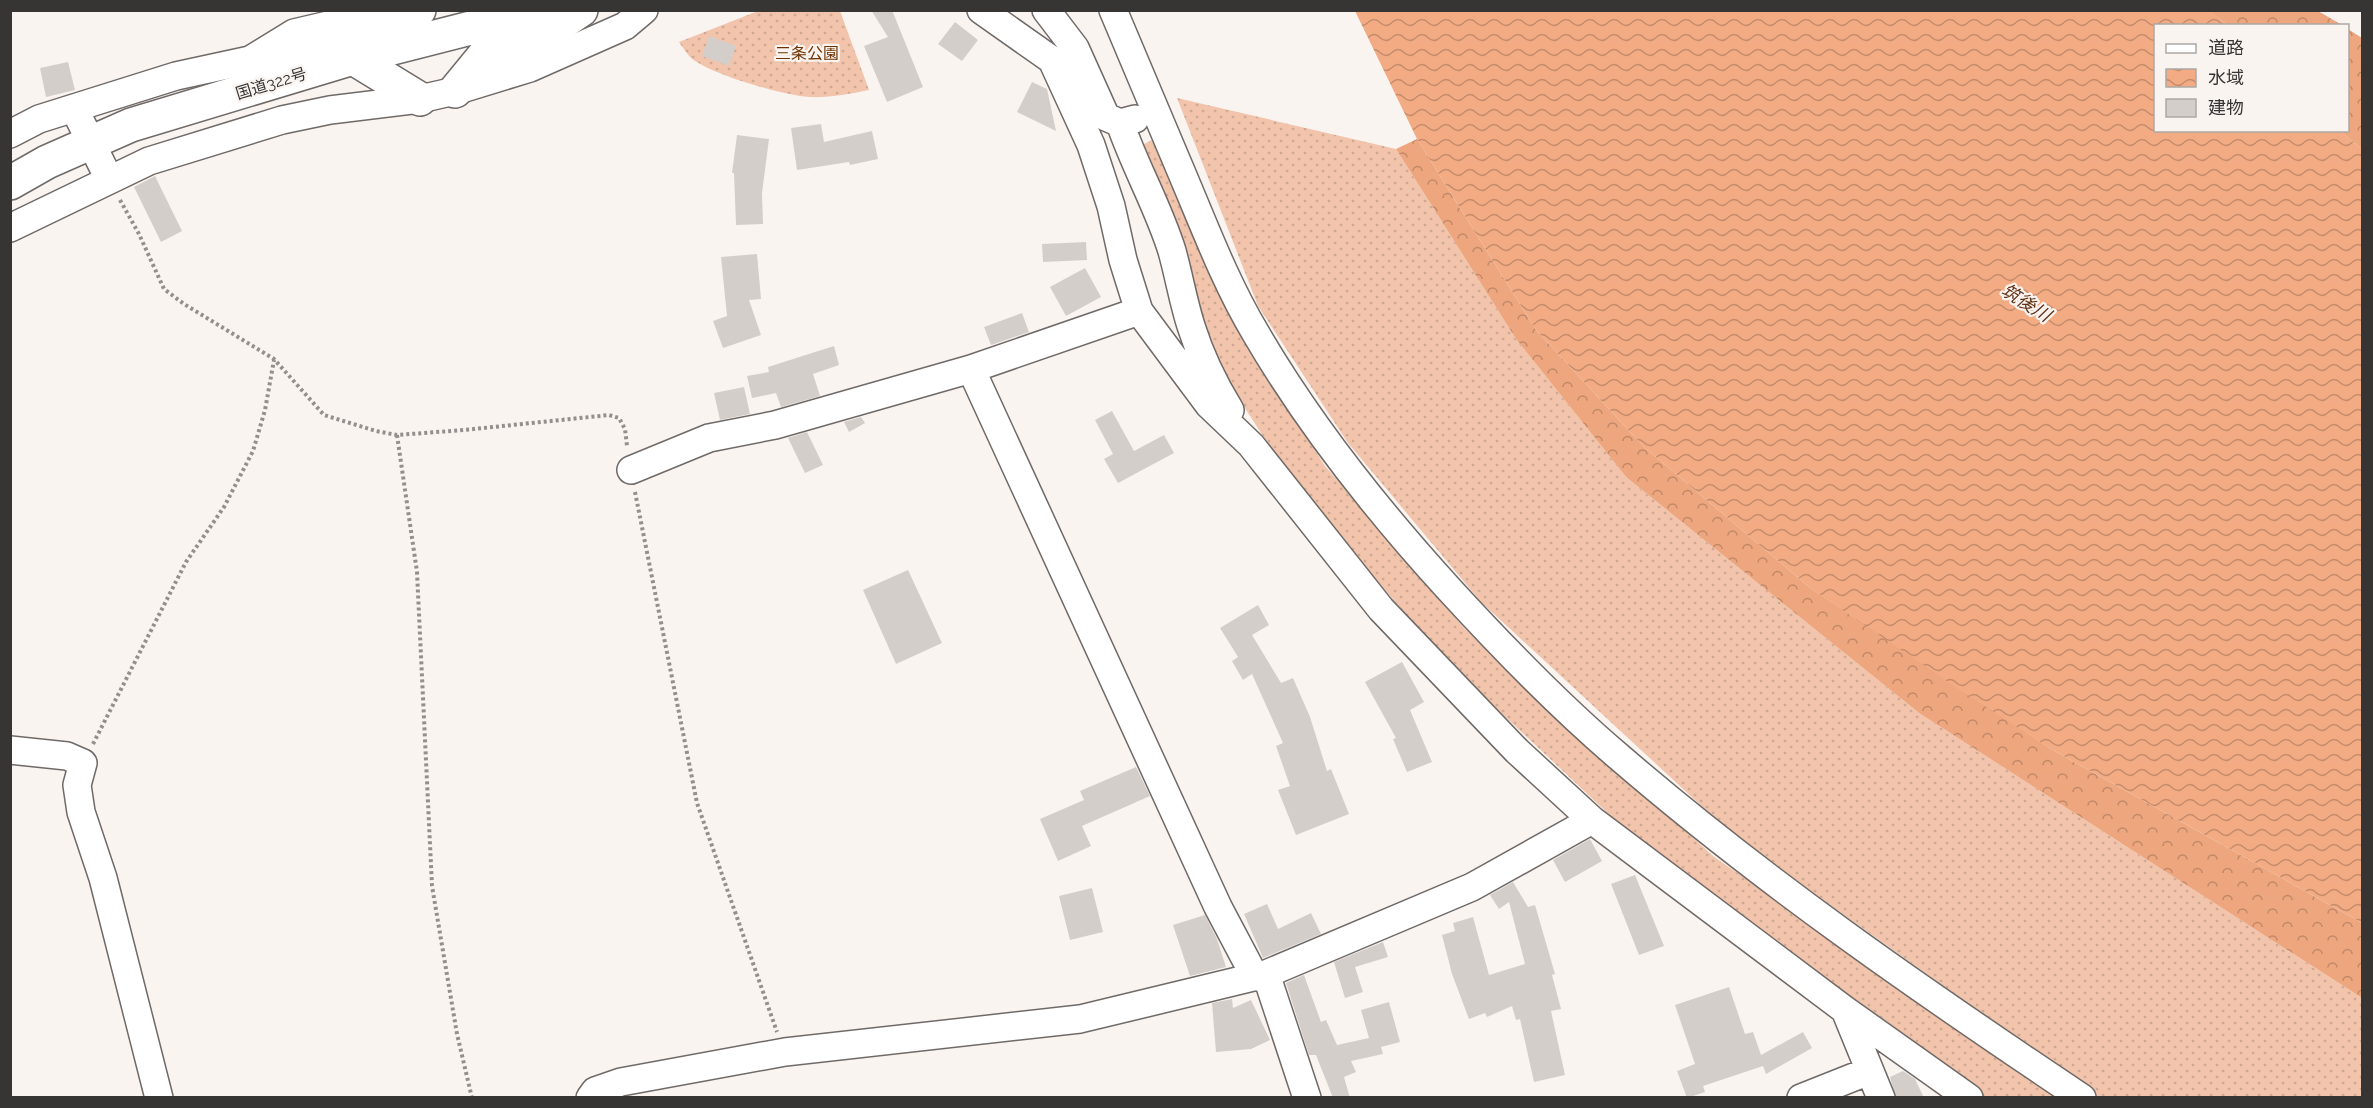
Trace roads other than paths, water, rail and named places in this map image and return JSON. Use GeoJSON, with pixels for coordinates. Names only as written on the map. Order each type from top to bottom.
{"type":"FeatureCollection","features":[{"type":"Feature","properties":{"kind":"highway"},"geometry":{"type":"LineString","coordinates":[[242,91],[293,53],[419,10]]}},
{"type":"Feature","properties":{"kind":"highway","name":"国道322号"},"geometry":{"type":"LineString","coordinates":[[10,183],[47,162],[131,125],[353,58],[541,10]]}},
{"type":"Feature","properties":{"kind":"highway"},"geometry":{"type":"LineString","coordinates":[[455,91],[487,52],[543,36],[581,10]]}},
{"type":"Feature","properties":{"kind":"highway"},"geometry":{"type":"LineString","coordinates":[[353,58],[420,99]]}},
{"type":"Feature","properties":{"kind":"street"},"geometry":{"type":"LineString","coordinates":[[10,134],[39,119],[176,76],[250,60],[294,33],[407,10]]}},
{"type":"Feature","properties":{"kind":"street"},"geometry":{"type":"LineString","coordinates":[[10,228],[113,187],[149,161],[282,120],[330,110],[420,99],[455,91],[530,68],[625,26],[644,10]]}},
{"type":"Feature","properties":{"kind":"street"},"geometry":{"type":"LineString","coordinates":[[981,10],[1052,60],[1091,145],[1111,206],[1123,260],[1139,311],[1209,405],[1251,445]]}},
{"type":"Feature","properties":{"kind":"street"},"geometry":{"type":"LineString","coordinates":[[1046,10],[1075,48],[1106,117],[1120,123],[1156,112]]}},
{"type":"Feature","properties":{"kind":"street"},"geometry":{"type":"LineString","coordinates":[[1113,10],[1212,246],[1253,329],[1298,403],[1394,529],[1472,614],[1548,691],[1617,756],[1726,845],[1842,933],[2082,1098]]}},
{"type":"Feature","properties":{"kind":"street"},"geometry":{"type":"LineString","coordinates":[[74,108],[113,187]]}},
{"type":"Feature","properties":{"kind":"street"},"geometry":{"type":"LineString","coordinates":[[1120,123],[1132,159],[1152,196],[1172,250],[1191,328],[1217,388],[1251,445],[1381,609],[1518,751],[1592,820],[1845,1010],[1969,1098]]}},
{"type":"Feature","properties":{"kind":"street"},"geometry":{"type":"LineString","coordinates":[[631,470],[709,438],[775,425],[971,369],[1139,311]]}},
{"type":"Feature","properties":{"kind":"street"},"geometry":{"type":"LineString","coordinates":[[971,369],[1218,907],[1260,976],[1307,1098]]}},
{"type":"Feature","properties":{"kind":"street"},"geometry":{"type":"LineString","coordinates":[[10,750],[67,756],[83,763],[77,785],[81,812],[103,878],[159,1098]]}},
{"type":"Feature","properties":{"kind":"street"},"geometry":{"type":"LineString","coordinates":[[590,1098],[595,1091],[621,1082],[785,1052],[1080,1019],[1260,976],[1472,886],[1592,820]]}},
{"type":"Feature","properties":{"kind":"street"},"geometry":{"type":"LineString","coordinates":[[1845,1010],[1881,1098]]}},
{"type":"Feature","properties":{"kind":"street"},"geometry":{"type":"LineString","coordinates":[[1801,1098],[1869,1071]]}},
{"type":"Feature","properties":{"kind":"water","name":"筑後川"},"geometry":{"type":"Polygon","coordinates":[[[2210,10],[2227,24],[2154,24],[2154,132],[2341,132],[2362,149],[2362,923],[2051,749],[1960,690],[1809,587],[1644,447],[1536,330],[1417,139],[1355,11],[2210,10]]]}},
{"type":"Feature","properties":{"kind":"park label","name":"三条公園"},"geometry":{"type":"Point","coordinates":[807,53]}}]}
